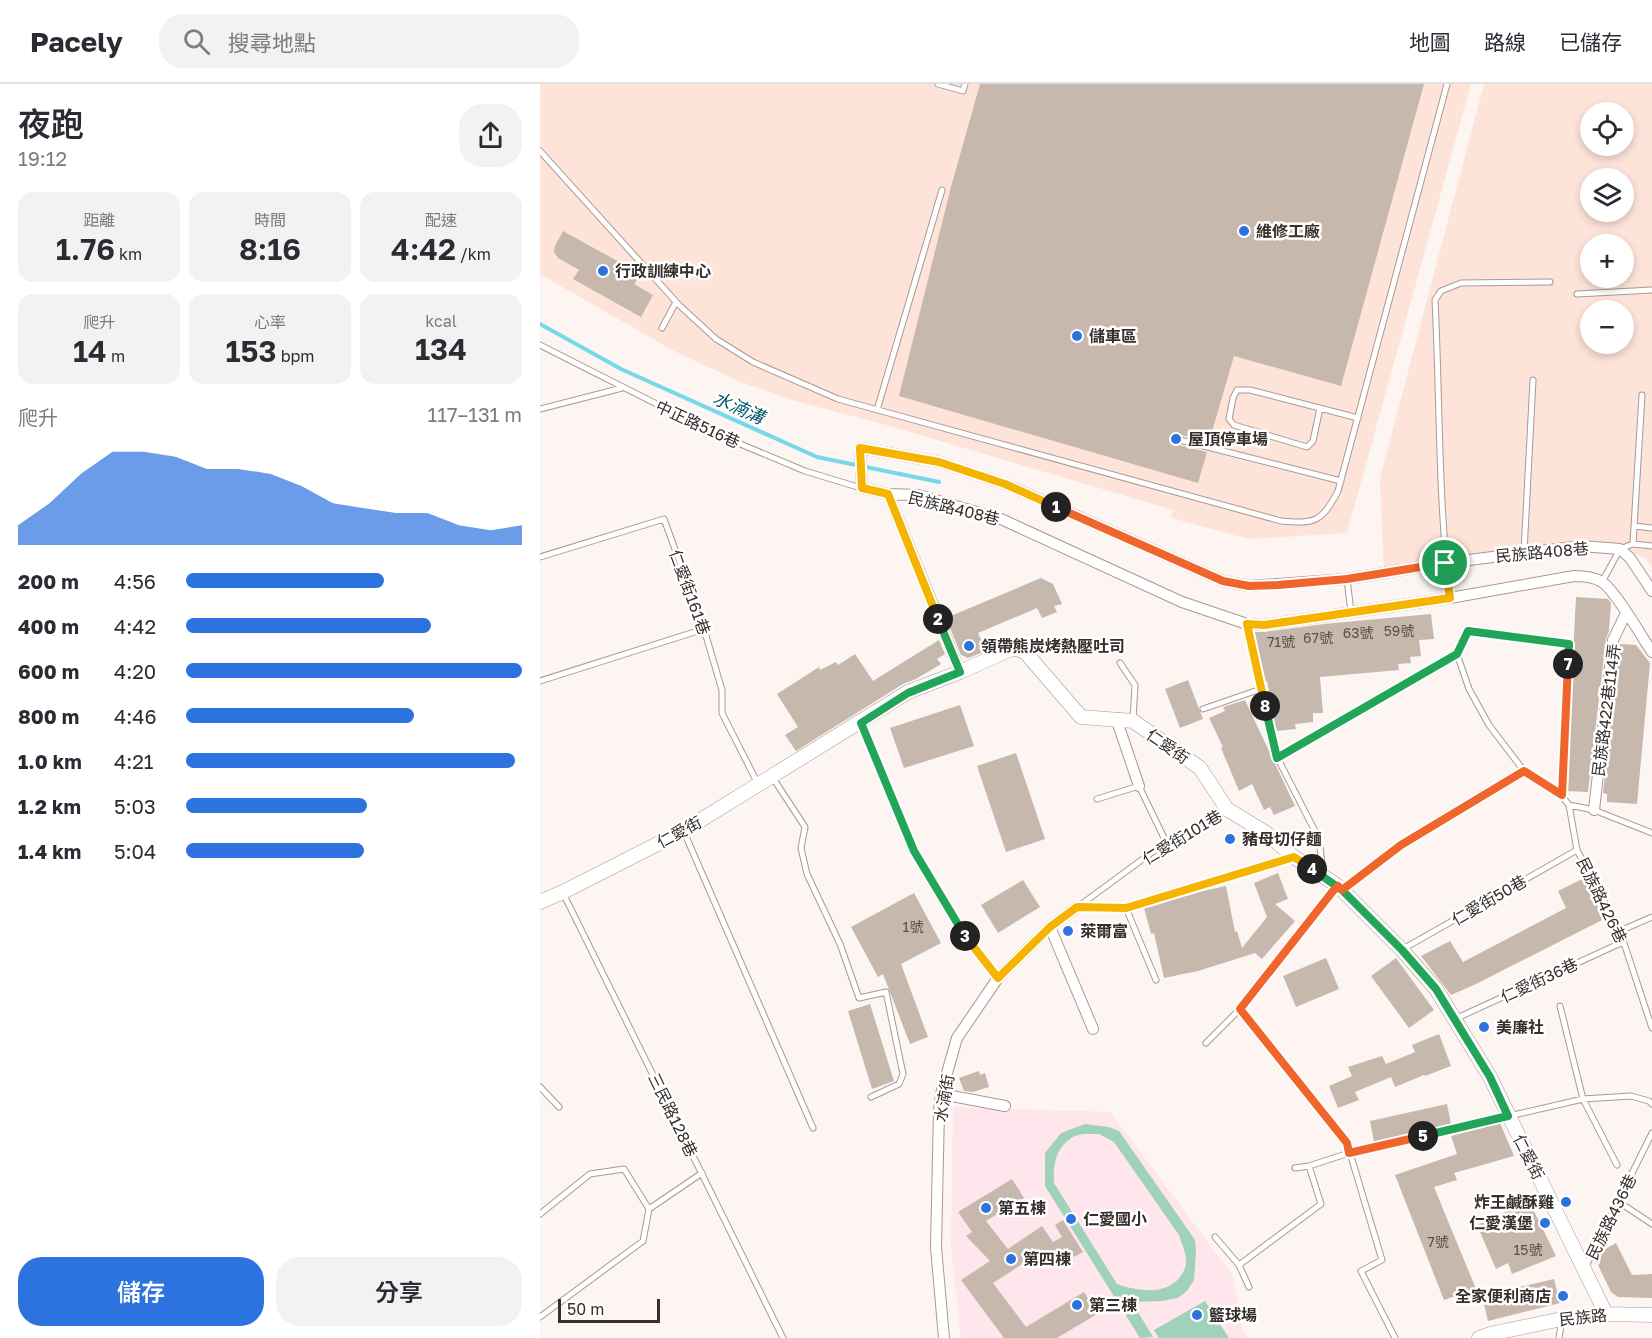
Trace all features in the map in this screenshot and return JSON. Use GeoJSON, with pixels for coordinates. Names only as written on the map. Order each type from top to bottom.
{"type":"FeatureCollection","features":[{"type":"Feature","properties":{"kind":"street","name":"民族路408巷"},"geometry":{"type":"LineString","coordinates":[[1602,582],[1586,576],[1574,576],[1450,598],[1264,625],[1247,624],[1182,602],[1001,519],[918,495],[888,494],[862,488],[860,448],[939,462],[1005,484],[1223,581],[1249,586],[1347,579],[1445,563],[1581,546],[1620,549]]}},
{"type":"Feature","properties":{"kind":"street"},"geometry":{"type":"LineString","coordinates":[[888,494],[960,672]]}},
{"type":"Feature","properties":{"kind":"street"},"geometry":{"type":"LineString","coordinates":[[1620,549],[1630,558],[1652,591]]}},
{"type":"Feature","properties":{"kind":"street"},"geometry":{"type":"LineString","coordinates":[[1602,582],[1652,652]]}},
{"type":"Feature","properties":{"kind":"street","name":"民族路422巷114弄"},"geometry":{"type":"LineString","coordinates":[[1594,810],[1613,640],[1626,613]]}},
{"type":"Feature","properties":{"kind":"street","name":"仁愛街"},"geometry":{"type":"LineString","coordinates":[[540,902],[684,831],[908,693],[1009,650],[1017,649],[1025,652],[1081,717],[1133,721],[1200,768],[1227,809],[1266,833],[1294,857],[1340,888],[1402,950],[1436,989],[1490,1077],[1606,1314]]}},
{"type":"Feature","properties":{"kind":"street"},"geometry":{"type":"LineString","coordinates":[[1116,718],[1139,786]]}},
{"type":"Feature","properties":{"kind":"street","name":"水湳街"},"geometry":{"type":"LineString","coordinates":[[944,1338],[936,1247],[939,1110],[941,1094],[957,1038],[998,978],[1050,927],[1077,907]]}},
{"type":"Feature","properties":{"kind":"street"},"geometry":{"type":"LineString","coordinates":[[1050,927],[1093,1029]]}},
{"type":"Feature","properties":{"kind":"street"},"geometry":{"type":"LineString","coordinates":[[941,1094],[1005,1106]]}},
{"type":"Feature","properties":{"kind":"street","name":"民族路"},"geometry":{"type":"LineString","coordinates":[[1479,1338],[1562,1319],[1606,1314],[1652,1315]]}},
{"type":"Feature","properties":{"kind":"lane"},"geometry":{"type":"LineString","coordinates":[[938,84],[963,91],[965,84]]}},
{"type":"Feature","properties":{"kind":"lane"},"geometry":{"type":"LineString","coordinates":[[540,151],[676,302],[716,339],[753,362],[838,399],[1281,520],[1307,524],[1328,512],[1341,482],[1447,84]]}},
{"type":"Feature","properties":{"kind":"lane"},"geometry":{"type":"LineString","coordinates":[[877,410],[942,190]]}},
{"type":"Feature","properties":{"kind":"lane"},"geometry":{"type":"LineString","coordinates":[[1450,598],[1445,563],[1435,300],[1441,291],[1461,283],[1550,282]]}},
{"type":"Feature","properties":{"kind":"lane"},"geometry":{"type":"LineString","coordinates":[[1577,294],[1652,290]]}},
{"type":"Feature","properties":{"kind":"lane"},"geometry":{"type":"LineString","coordinates":[[662,328],[676,302]]}},
{"type":"Feature","properties":{"kind":"lane","name":"中正路516巷"},"geometry":{"type":"LineString","coordinates":[[540,345],[714,433],[805,471],[862,488]]}},
{"type":"Feature","properties":{"kind":"lane"},"geometry":{"type":"LineString","coordinates":[[1524,552],[1533,380]]}},
{"type":"Feature","properties":{"kind":"lane"},"geometry":{"type":"LineString","coordinates":[[540,409],[622,388]]}},
{"type":"Feature","properties":{"kind":"lane"},"geometry":{"type":"LineString","coordinates":[[1320,408],[1313,441],[1307,447],[1234,425],[1229,419],[1237,390],[1250,390],[1320,408],[1358,418]]}},
{"type":"Feature","properties":{"kind":"lane"},"geometry":{"type":"LineString","coordinates":[[1633,544],[1642,395]]}},
{"type":"Feature","properties":{"kind":"lane"},"geometry":{"type":"LineString","coordinates":[[1176,439],[1341,482]]}},
{"type":"Feature","properties":{"kind":"lane","name":"仁愛街161巷"},"geometry":{"type":"LineString","coordinates":[[540,557],[664,519],[704,629],[722,690],[722,712],[759,785]]}},
{"type":"Feature","properties":{"kind":"lane"},"geometry":{"type":"LineString","coordinates":[[1634,526],[1652,528]]}},
{"type":"Feature","properties":{"kind":"lane"},"geometry":{"type":"LineString","coordinates":[[1602,582],[1620,549],[1633,544],[1652,546]]}},
{"type":"Feature","properties":{"kind":"lane"},"geometry":{"type":"LineString","coordinates":[[1347,579],[1351,612]]}},
{"type":"Feature","properties":{"kind":"lane"},"geometry":{"type":"LineString","coordinates":[[1247,624],[1277,758],[1319,839],[1324,877]]}},
{"type":"Feature","properties":{"kind":"lane"},"geometry":{"type":"LineString","coordinates":[[540,681],[704,629]]}},
{"type":"Feature","properties":{"kind":"lane"},"geometry":{"type":"LineString","coordinates":[[1277,758],[1457,654],[1468,631],[1569,644],[1562,795]]}},
{"type":"Feature","properties":{"kind":"lane"},"geometry":{"type":"LineString","coordinates":[[1457,654],[1469,689],[1489,725],[1524,771],[1562,795],[1569,805],[1594,810],[1652,832]]}},
{"type":"Feature","properties":{"kind":"lane"},"geometry":{"type":"LineString","coordinates":[[1120,663],[1135,685],[1133,721]]}},
{"type":"Feature","properties":{"kind":"lane"},"geometry":{"type":"LineString","coordinates":[[1203,709],[1261,689]]}},
{"type":"Feature","properties":{"kind":"lane"},"geometry":{"type":"LineString","coordinates":[[861,723],[914,851],[974,950],[998,978]]}},
{"type":"Feature","properties":{"kind":"lane"},"geometry":{"type":"LineString","coordinates":[[1206,1043],[1240,1009],[1340,888],[1401,845],[1524,771]]}},
{"type":"Feature","properties":{"kind":"lane"},"geometry":{"type":"LineString","coordinates":[[772,777],[805,827],[801,848],[807,874],[840,944],[859,998],[886,992],[903,1074],[899,1084],[871,1097]]}},
{"type":"Feature","properties":{"kind":"lane"},"geometry":{"type":"LineString","coordinates":[[1097,799],[1139,786],[1166,842]]}},
{"type":"Feature","properties":{"kind":"lane","name":"民族路426巷"},"geometry":{"type":"LineString","coordinates":[[1569,805],[1577,850],[1620,931],[1649,1012],[1652,1028]]}},
{"type":"Feature","properties":{"kind":"lane","name":"仁愛街101巷"},"geometry":{"type":"LineString","coordinates":[[1077,907],[1166,842],[1200,830],[1227,809]]}},
{"type":"Feature","properties":{"kind":"lane"},"geometry":{"type":"LineString","coordinates":[[684,831],[813,1128]]}},
{"type":"Feature","properties":{"kind":"lane","name":"仁愛街50巷"},"geometry":{"type":"LineString","coordinates":[[1402,950],[1577,850]]}},
{"type":"Feature","properties":{"kind":"lane"},"geometry":{"type":"LineString","coordinates":[[1077,907],[1126,908],[1294,857]]}},
{"type":"Feature","properties":{"kind":"lane","name":"三民路128巷"},"geometry":{"type":"LineString","coordinates":[[563,892],[783,1338]]}},
{"type":"Feature","properties":{"kind":"lane"},"geometry":{"type":"LineString","coordinates":[[1126,908],[1156,980]]}},
{"type":"Feature","properties":{"kind":"lane"},"geometry":{"type":"LineString","coordinates":[[1620,931],[1652,917]]}},
{"type":"Feature","properties":{"kind":"lane","name":"仁愛街36巷"},"geometry":{"type":"LineString","coordinates":[[1455,1019],[1623,942]]}},
{"type":"Feature","properties":{"kind":"lane"},"geometry":{"type":"LineString","coordinates":[[1560,1005],[1583,1099],[1617,1165]]}},
{"type":"Feature","properties":{"kind":"lane"},"geometry":{"type":"LineString","coordinates":[[1240,1009],[1347,1143],[1382,1260],[1361,1271],[1395,1338]]}},
{"type":"Feature","properties":{"kind":"lane"},"geometry":{"type":"LineString","coordinates":[[540,1087],[559,1107]]}},
{"type":"Feature","properties":{"kind":"lane"},"geometry":{"type":"LineString","coordinates":[[1295,1168],[1309,1166],[1349,1153],[1583,1099],[1631,1096],[1652,1104]]}},
{"type":"Feature","properties":{"kind":"lane","name":"民族路436巷"},"geometry":{"type":"LineString","coordinates":[[1585,1268],[1652,1133]]}},
{"type":"Feature","properties":{"kind":"lane"},"geometry":{"type":"LineString","coordinates":[[1239,1265],[1321,1204],[1309,1166]]}},
{"type":"Feature","properties":{"kind":"lane"},"geometry":{"type":"LineString","coordinates":[[540,1214],[590,1174],[624,1169],[649,1209],[643,1241],[540,1317]]}},
{"type":"Feature","properties":{"kind":"lane"},"geometry":{"type":"LineString","coordinates":[[649,1209],[702,1173]]}},
{"type":"Feature","properties":{"kind":"lane"},"geometry":{"type":"LineString","coordinates":[[1618,1202],[1652,1224]]}},
{"type":"Feature","properties":{"kind":"lane"},"geometry":{"type":"LineString","coordinates":[[1215,1237],[1239,1265],[1250,1287]]}},
{"type":"Feature","properties":{"kind":"lane"},"geometry":{"type":"LineString","coordinates":[[1559,1338],[1562,1319]]}},
{"type":"Feature","properties":{"kind":"shaded area"},"geometry":{"type":"Polygon","coordinates":[[[540,84],[1471,84],[1347,533],[1249,539],[1171,518],[1173,510],[883,424],[795,401],[738,381],[674,351],[540,274],[540,84]]]}},
{"type":"Feature","properties":{"kind":"shaded area"},"geometry":{"type":"Polygon","coordinates":[[[1484,84],[1652,84],[1652,568],[1645,558],[1625,549],[1603,547],[1384,576],[1380,478],[1484,84]]]}},
{"type":"Feature","properties":{"kind":"shaded area","name":"仁愛國小"},"geometry":{"type":"Polygon","coordinates":[[[953,1107],[1110,1112],[1233,1276],[1242,1329],[1248,1338],[961,1338],[951,1246],[953,1107]]]}},
{"type":"Feature","properties":{"kind":"green space"},"geometry":{"type":"Polygon","coordinates":[[[1085,1124],[1109,1127],[1119,1131],[1195,1240],[1194,1280],[1187,1291],[1178,1298],[1132,1302],[1153,1337],[1140,1338],[1045,1186],[1045,1153],[1061,1133],[1085,1124]],[[1099,1134],[1078,1135],[1065,1143],[1056,1159],[1054,1183],[1117,1284],[1135,1289],[1155,1290],[1173,1284],[1180,1277],[1186,1264],[1186,1256],[1179,1235],[1114,1142],[1099,1134]]]}},
{"type":"Feature","properties":{"kind":"green space","name":"籃球場"},"geometry":{"type":"Polygon","coordinates":[[[1205,1301],[1229,1338],[1159,1338],[1154,1330],[1205,1301]]]}},
{"type":"Feature","properties":{"kind":"building"},"geometry":{"type":"Polygon","coordinates":[[[980,84],[1424,84],[1341,386],[1234,356],[1209,442],[1177,434],[1172,437],[1174,444],[1207,452],[1198,483],[899,396],[951,187],[980,84]]]}},
{"type":"Feature","properties":{"kind":"building","name":"行政訓練中心"},"geometry":{"type":"Polygon","coordinates":[[[563,231],[630,268],[627,274],[637,280],[634,284],[653,295],[641,317],[573,279],[579,270],[558,258],[554,252],[563,231]]]}},
{"type":"Feature","properties":{"kind":"building"},"geometry":{"type":"Polygon","coordinates":[[[1041,578],[1053,584],[1062,604],[1054,606],[1057,612],[1042,618],[1037,608],[978,633],[986,651],[968,658],[961,655],[946,618],[1041,578]]]}},
{"type":"Feature","properties":{"kind":"building"},"geometry":{"type":"Polygon","coordinates":[[[1576,597],[1608,599],[1611,603],[1588,792],[1566,791],[1576,597]]]}},
{"type":"Feature","properties":{"kind":"building"},"geometry":{"type":"Polygon","coordinates":[[[1431,614],[1434,639],[1419,640],[1421,656],[1410,657],[1411,663],[1398,664],[1399,670],[1320,677],[1323,713],[1313,713],[1313,722],[1295,724],[1296,729],[1276,731],[1267,681],[1265,682],[1254,632],[1431,614]]]}},
{"type":"Feature","properties":{"kind":"building"},"geometry":{"type":"Polygon","coordinates":[[[939,640],[945,654],[937,659],[941,664],[903,684],[796,751],[785,735],[798,727],[777,694],[819,667],[820,670],[836,662],[838,665],[855,654],[873,681],[939,640]]]}},
{"type":"Feature","properties":{"kind":"building"},"geometry":{"type":"Polygon","coordinates":[[[1620,644],[1636,645],[1650,663],[1637,804],[1607,802],[1607,794],[1603,793],[1620,644]]]}},
{"type":"Feature","properties":{"kind":"building"},"geometry":{"type":"Polygon","coordinates":[[[1188,680],[1203,719],[1180,728],[1165,689],[1188,680]]]}},
{"type":"Feature","properties":{"kind":"building"},"geometry":{"type":"Polygon","coordinates":[[[1245,700],[1295,806],[1274,815],[1270,807],[1264,810],[1252,784],[1239,791],[1221,748],[1223,747],[1209,718],[1225,711],[1223,707],[1245,700]]]}},
{"type":"Feature","properties":{"kind":"building"},"geometry":{"type":"Polygon","coordinates":[[[960,705],[974,746],[904,768],[890,728],[960,705]]]}},
{"type":"Feature","properties":{"kind":"building"},"geometry":{"type":"Polygon","coordinates":[[[1016,753],[1045,839],[1006,852],[977,766],[1016,753]]]}},
{"type":"Feature","properties":{"kind":"building"},"geometry":{"type":"Polygon","coordinates":[[[1278,873],[1288,899],[1275,904],[1295,921],[1262,959],[1255,953],[1198,971],[1164,978],[1154,933],[1151,934],[1144,908],[1226,886],[1235,932],[1237,931],[1242,948],[1267,917],[1254,883],[1278,873]]]}},
{"type":"Feature","properties":{"kind":"building"},"geometry":{"type":"Polygon","coordinates":[[[1584,878],[1604,919],[1476,984],[1451,995],[1421,956],[1450,941],[1463,962],[1566,908],[1558,891],[1584,878]]]}},
{"type":"Feature","properties":{"kind":"building"},"geometry":{"type":"Polygon","coordinates":[[[1023,880],[1040,907],[998,933],[981,905],[1023,880]]]}},
{"type":"Feature","properties":{"kind":"building"},"geometry":{"type":"Polygon","coordinates":[[[914,893],[941,943],[901,964],[928,1037],[910,1044],[883,974],[878,977],[851,927],[914,893]]]}},
{"type":"Feature","properties":{"kind":"building"},"geometry":{"type":"Polygon","coordinates":[[[1326,958],[1339,989],[1296,1007],[1283,976],[1326,958]]]}},
{"type":"Feature","properties":{"kind":"building"},"geometry":{"type":"Polygon","coordinates":[[[1396,958],[1434,1010],[1409,1028],[1371,976],[1396,958]]]}},
{"type":"Feature","properties":{"kind":"building"},"geometry":{"type":"Polygon","coordinates":[[[870,1004],[894,1081],[872,1089],[848,1011],[870,1004]]]}},
{"type":"Feature","properties":{"kind":"building"},"geometry":{"type":"Polygon","coordinates":[[[1439,1034],[1451,1066],[1395,1087],[1391,1077],[1355,1092],[1359,1100],[1338,1108],[1329,1086],[1352,1076],[1348,1067],[1382,1056],[1386,1064],[1415,1052],[1412,1045],[1439,1034]]]}},
{"type":"Feature","properties":{"kind":"building"},"geometry":{"type":"Polygon","coordinates":[[[979,1071],[980,1075],[985,1073],[989,1087],[973,1092],[964,1091],[959,1078],[979,1071]]]}},
{"type":"Feature","properties":{"kind":"building"},"geometry":{"type":"Polygon","coordinates":[[[1447,1104],[1451,1124],[1374,1142],[1370,1121],[1447,1104]]]}},
{"type":"Feature","properties":{"kind":"building"},"geometry":{"type":"Polygon","coordinates":[[[1500,1123],[1514,1156],[1454,1173],[1457,1180],[1434,1187],[1476,1289],[1444,1300],[1395,1175],[1457,1154],[1451,1136],[1500,1123]]]}},
{"type":"Feature","properties":{"kind":"building"},"geometry":{"type":"Polygon","coordinates":[[[1012,1179],[1024,1198],[986,1221],[1008,1249],[1042,1226],[1053,1242],[1062,1237],[1055,1225],[1063,1220],[1083,1252],[1074,1257],[1070,1250],[1052,1263],[1044,1250],[993,1283],[1026,1327],[1084,1292],[1097,1314],[1057,1338],[1004,1338],[961,1280],[990,1261],[966,1236],[972,1232],[958,1212],[1012,1179]]]}},
{"type":"Feature","properties":{"kind":"building"},"geometry":{"type":"Polygon","coordinates":[[[1529,1201],[1556,1256],[1512,1274],[1508,1263],[1496,1269],[1477,1225],[1529,1201]]]}},
{"type":"Feature","properties":{"kind":"building"},"geometry":{"type":"Polygon","coordinates":[[[1616,1243],[1632,1275],[1652,1274],[1652,1298],[1618,1297],[1611,1292],[1598,1265],[1600,1263],[1597,1257],[1599,1257],[1598,1253],[1616,1243]]]}},
{"type":"Feature","properties":{"kind":"building"},"geometry":{"type":"Polygon","coordinates":[[[1554,1279],[1560,1303],[1488,1321],[1482,1296],[1554,1279]]]}},
{"type":"Feature","properties":{"kind":"waterway","name":"水湳溝"},"geometry":{"type":"LineString","coordinates":[[540,324],[621,369],[817,457],[939,482]]}},
{"type":"Feature","properties":{"kind":"place","name":"維修工廠"},"geometry":{"type":"Point","coordinates":[1244,231]}},
{"type":"Feature","properties":{"kind":"place","name":"行政訓練中心"},"geometry":{"type":"Point","coordinates":[603,271]}},
{"type":"Feature","properties":{"kind":"place","name":"儲車區"},"geometry":{"type":"Point","coordinates":[1077,336]}},
{"type":"Feature","properties":{"kind":"place","name":"屋頂停車場"},"geometry":{"type":"Point","coordinates":[1176,439]}},
{"type":"Feature","properties":{"kind":"place","name":"領帶熊炭烤熱壓吐司"},"geometry":{"type":"Point","coordinates":[969,646]}},
{"type":"Feature","properties":{"kind":"place","name":"豬母切仔麵"},"geometry":{"type":"Point","coordinates":[1230,839]}},
{"type":"Feature","properties":{"kind":"place","name":"萊爾富"},"geometry":{"type":"Point","coordinates":[1068,931]}},
{"type":"Feature","properties":{"kind":"place","name":"美廉社"},"geometry":{"type":"Point","coordinates":[1484,1027]}},
{"type":"Feature","properties":{"kind":"place","name":"炸王鹹酥雞"},"geometry":{"type":"Point","coordinates":[1566,1202]}},
{"type":"Feature","properties":{"kind":"place","name":"第五棟"},"geometry":{"type":"Point","coordinates":[986,1208]}},
{"type":"Feature","properties":{"kind":"place","name":"仁愛國小"},"geometry":{"type":"Point","coordinates":[1071,1219]}},
{"type":"Feature","properties":{"kind":"place","name":"仁愛漢堡"},"geometry":{"type":"Point","coordinates":[1545,1223]}},
{"type":"Feature","properties":{"kind":"place","name":"第四棟"},"geometry":{"type":"Point","coordinates":[1011,1259]}},
{"type":"Feature","properties":{"kind":"place","name":"全家便利商店"},"geometry":{"type":"Point","coordinates":[1563,1296]}},
{"type":"Feature","properties":{"kind":"place","name":"第三棟"},"geometry":{"type":"Point","coordinates":[1077,1305]}},
{"type":"Feature","properties":{"kind":"place","name":"籃球場"},"geometry":{"type":"Point","coordinates":[1197,1315]}},
{"type":"Feature","properties":{"kind":"route"},"geometry":{"type":"LineString","coordinates":[[1445,563],[1347,579],[1278,585],[1249,586],[1223,581],[1005,484],[939,462],[860,448],[862,488],[888,494],[960,672],[908,693],[861,723],[914,851],[974,950],[998,978],[1050,927],[1077,907],[1126,908],[1294,857],[1338,886],[1342,890],[1402,950],[1436,989],[1490,1077],[1508,1116],[1349,1153],[1347,1143],[1240,1009],[1338,886],[1342,890],[1401,845],[1524,771],[1562,795],[1569,644],[1545,640],[1468,631],[1457,654],[1277,758],[1247,624],[1264,625],[1450,598],[1445,563]]}}]}
